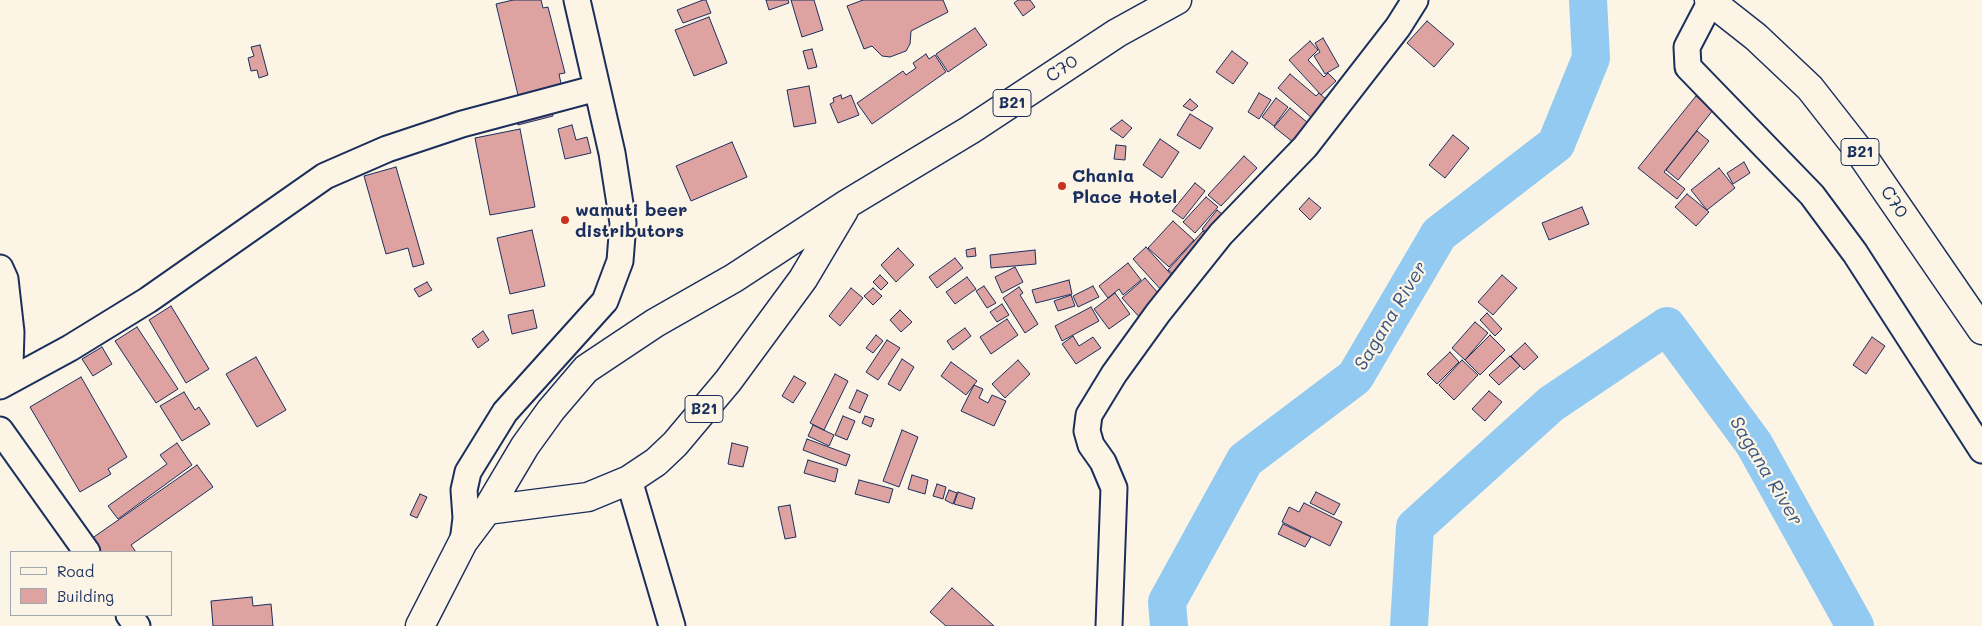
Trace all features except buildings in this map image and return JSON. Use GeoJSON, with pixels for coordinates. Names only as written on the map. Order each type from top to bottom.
{"type":"FeatureCollection","features":[{"type":"Feature","properties":{"kind":"highway","name":"C70"},"geometry":{"type":"LineString","coordinates":[[847,204],[970,130],[1116,33],[1177,0]]}},
{"type":"Feature","properties":{"kind":"highway","name":"C70"},"geometry":{"type":"LineString","coordinates":[[1710,1],[1756,37],[1810,88],[1857,148],[1982,330]]}},
{"type":"Feature","properties":{"kind":"highway","name":"B21"},"geometry":{"type":"LineString","coordinates":[[487,510],[588,497],[629,480],[656,462],[675,444],[728,381],[803,279],[847,204]]}},
{"type":"Feature","properties":{"kind":"highway","name":"B21"},"geometry":{"type":"LineString","coordinates":[[420,626],[463,542],[487,510],[525,446],[550,410],[586,369],[655,323],[734,278],[847,204]]}},
{"type":"Feature","properties":{"kind":"street"},"geometry":{"type":"LineString","coordinates":[[463,542],[466,518],[464,503],[466,481],[484,444],[522,391],[605,301],[615,281],[620,261],[623,223],[612,153],[577,0]]}},
{"type":"Feature","properties":{"kind":"street"},"geometry":{"type":"LineString","coordinates":[[1109,626],[1114,488],[1103,462],[1090,445],[1087,431],[1090,415],[1114,374],[1158,313],[1221,234],[1306,147],[1398,27],[1415,0]]}},
{"type":"Feature","properties":{"kind":"street"},"geometry":{"type":"LineString","coordinates":[[1710,1],[1687,47],[1688,67],[1812,195],[1855,253],[1982,450]]}},
{"type":"Feature","properties":{"kind":"street"},"geometry":{"type":"LineString","coordinates":[[0,384],[70,348],[148,300],[325,176],[387,149],[462,124],[597,88]]}},
{"type":"Feature","properties":{"kind":"street"},"geometry":{"type":"LineString","coordinates":[[0,268],[5,280],[11,332],[10,365],[0,384]]}},
{"type":"Feature","properties":{"kind":"street"},"geometry":{"type":"LineString","coordinates":[[0,430],[86,551]]}},
{"type":"Feature","properties":{"kind":"street"},"geometry":{"type":"LineString","coordinates":[[629,480],[672,626]]}},
{"type":"Feature","properties":{"kind":"waterway","name":"Sagana River"},"geometry":{"type":"LineString","coordinates":[[1169,626],[1167,602],[1245,460],[1355,377],[1439,234],[1556,144],[1591,58],[1588,0]]}},
{"type":"Feature","properties":{"kind":"waterway","name":"Sagana River"},"geometry":{"type":"LineString","coordinates":[[1409,626],[1415,527],[1551,404],[1667,326],[1754,444],[1855,626]]}},
{"type":"Feature","properties":{"kind":"place","name":"Chania Place Hotel"},"geometry":{"type":"Point","coordinates":[1062,186]}},
{"type":"Feature","properties":{"kind":"place","name":"wamuti beer distributors"},"geometry":{"type":"Point","coordinates":[565,220]}}]}
